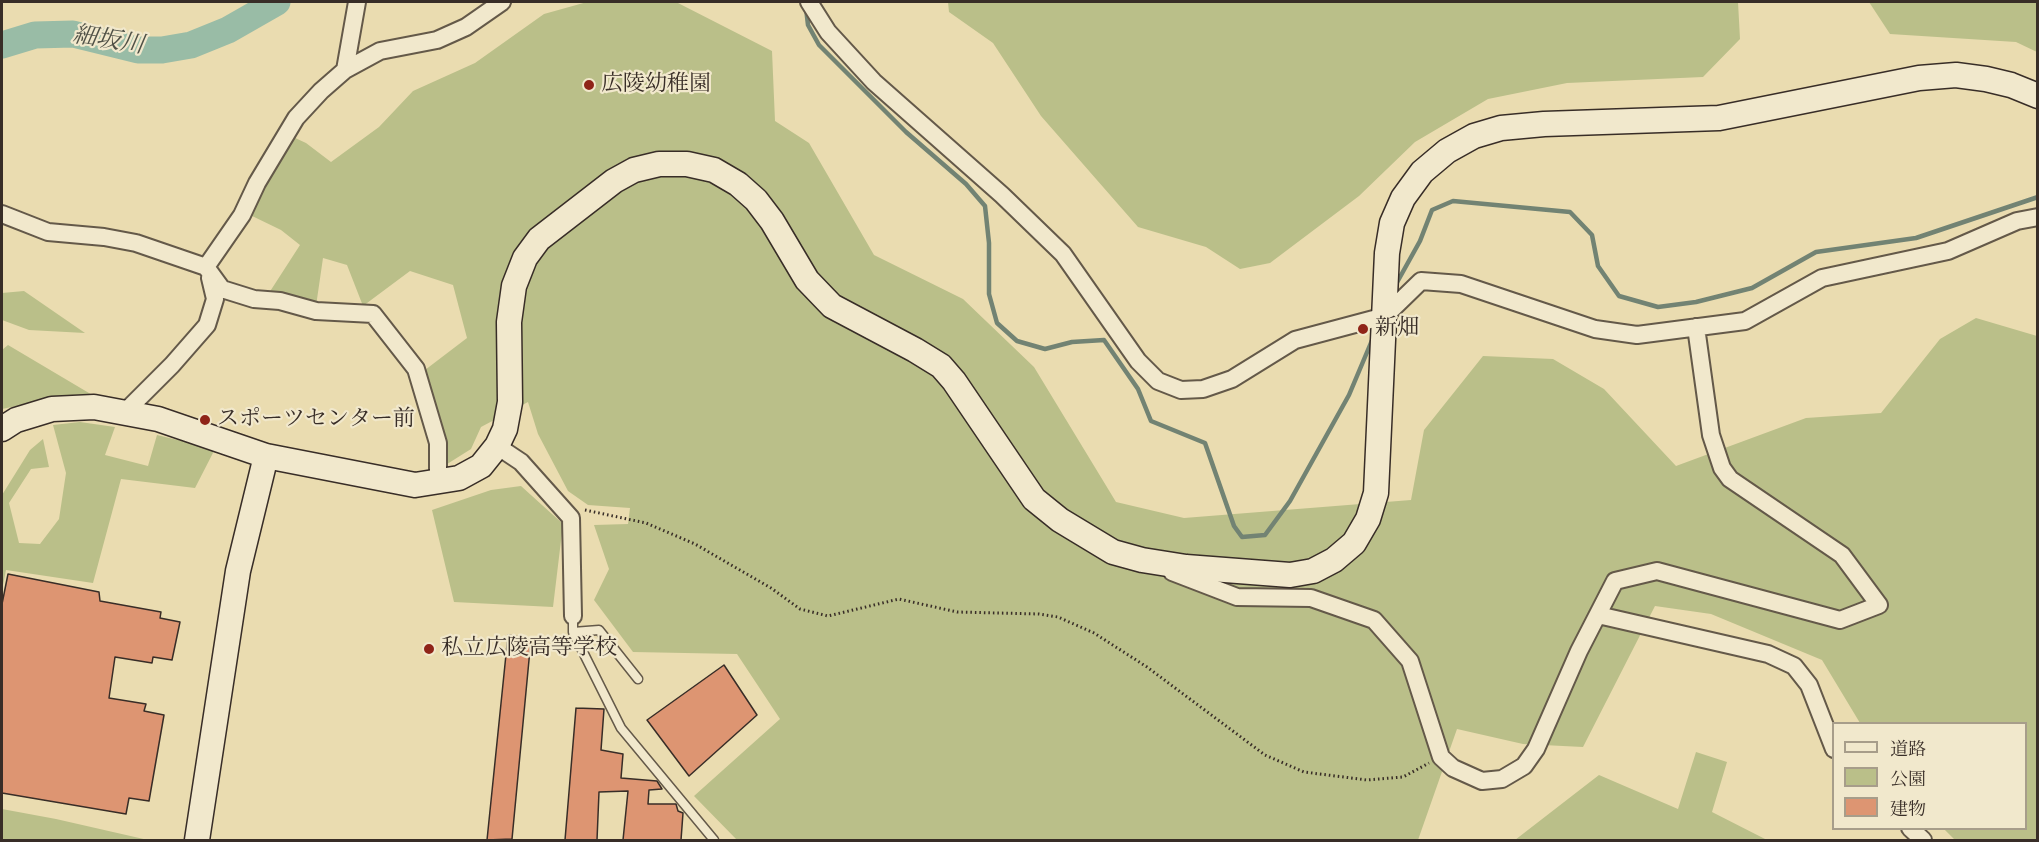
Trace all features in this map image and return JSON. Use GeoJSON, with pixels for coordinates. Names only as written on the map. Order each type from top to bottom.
{"type":"FeatureCollection","features":[{"type":"Feature","properties":{"kind":"street"},"geometry":{"type":"LineString","coordinates":[[345,70],[357,2]]}},
{"type":"Feature","properties":{"kind":"street"},"geometry":{"type":"LineString","coordinates":[[206,267],[242,215],[257,183],[296,118],[345,70],[380,51],[437,40],[466,27],[502,2]]}},
{"type":"Feature","properties":{"kind":"street"},"geometry":{"type":"LineString","coordinates":[[809,2],[828,32],[874,82],[1002,195],[1063,254],[1138,361],[1158,381],[1181,390],[1203,389],[1232,379],[1295,340],[1385,316],[1421,281],[1461,284],[1594,329],[1637,335],[1745,321],[1822,278],[1948,251],[2017,222],[2037,217]]}},
{"type":"Feature","properties":{"kind":"street"},"geometry":{"type":"LineString","coordinates":[[1142,560],[1186,567],[1290,575],[1313,570],[1334,560],[1354,543],[1368,519],[1376,494],[1387,253],[1392,223],[1403,198],[1422,172],[1447,151],[1474,136],[1501,128],[1544,124],[1719,118],[1919,78],[1956,75],[2011,85],[2037,96]]}},
{"type":"Feature","properties":{"kind":"street"},"geometry":{"type":"LineString","coordinates":[[2,429],[16,420],[52,409],[94,406],[158,419],[266,456],[415,485],[459,478],[481,466],[497,446],[505,429],[510,402],[509,322],[514,286],[525,258],[539,239],[614,181],[634,170],[659,164],[687,164],[714,170],[738,184],[756,200],[772,221],[807,280],[832,306],[941,366],[954,381],[1034,499],[1085,536],[1113,552],[1142,560],[1237,597],[1311,598],[1374,620],[1410,662],[1441,757],[1453,768],[1482,781],[1502,779],[1524,766],[1536,749],[1615,581],[1657,571],[1840,620],[1879,605],[1842,555],[1730,479],[1722,468],[1711,435],[1697,349],[1696,327]]}},
{"type":"Feature","properties":{"kind":"street"},"geometry":{"type":"LineString","coordinates":[[2,214],[48,232],[104,237],[136,243],[206,267],[222,289],[254,299],[280,301],[316,311],[373,314],[416,369],[438,443],[438,483]]}},
{"type":"Feature","properties":{"kind":"street"},"geometry":{"type":"LineString","coordinates":[[126,411],[172,365],[207,325],[215,299],[206,267]]}},
{"type":"Feature","properties":{"kind":"street"},"geometry":{"type":"LineString","coordinates":[[497,446],[521,462],[555,503],[571,518],[573,624]]}},
{"type":"Feature","properties":{"kind":"street"},"geometry":{"type":"LineString","coordinates":[[197,840],[238,571],[266,456]]}},
{"type":"Feature","properties":{"kind":"street"},"geometry":{"type":"LineString","coordinates":[[1598,615],[1768,654],[1794,666],[1809,685],[1832,746]]}},
{"type":"Feature","properties":{"kind":"lane"},"geometry":{"type":"LineString","coordinates":[[573,624],[599,630],[638,679]]}},
{"type":"Feature","properties":{"kind":"lane"},"geometry":{"type":"LineString","coordinates":[[573,624],[621,728],[714,840]]}},
{"type":"Feature","properties":{"kind":"path"},"geometry":{"type":"LineString","coordinates":[[555,503],[646,523],[695,543],[771,588],[800,609],[828,616],[899,599],[957,612],[1039,614],[1058,617],[1094,633],[1147,667],[1265,754],[1304,772],[1367,780],[1403,777],[1441,757]]}},
{"type":"Feature","properties":{"kind":"green space"},"geometry":{"type":"Polygon","coordinates":[[[587,2],[676,2],[772,51],[775,121],[809,143],[874,255],[963,299],[1034,367],[1116,502],[1184,518],[1411,500],[1424,430],[1483,356],[1553,359],[1604,389],[1676,466],[1806,418],[1881,413],[1940,339],[1976,318],[2037,336],[2037,840],[1955,840],[1945,830],[2027,830],[2027,722],[1859,722],[1822,660],[1711,614],[1655,606],[1583,747],[1523,744],[1457,729],[1418,840],[737,840],[694,796],[780,719],[737,654],[633,652],[594,600],[609,569],[594,525],[628,524],[630,508],[588,505],[568,491],[538,434],[528,402],[481,427],[471,449],[444,466],[425,370],[467,338],[453,285],[410,271],[363,306],[347,265],[323,258],[316,306],[269,293],[300,245],[281,230],[248,214],[293,137],[306,143],[331,162],[379,127],[413,91],[475,63],[544,14],[587,2]]]}},
{"type":"Feature","properties":{"kind":"green space"},"geometry":{"type":"Polygon","coordinates":[[[948,2],[1738,2],[1740,39],[1703,77],[1567,83],[1488,99],[1415,142],[1359,196],[1270,263],[1240,269],[1206,247],[1138,227],[1041,116],[993,43],[949,12],[948,2]]]}},
{"type":"Feature","properties":{"kind":"green space"},"geometry":{"type":"Polygon","coordinates":[[[1869,2],[2037,2],[2037,52],[2016,42],[1890,34],[1869,2]]]}},
{"type":"Feature","properties":{"kind":"green space"},"geometry":{"type":"Polygon","coordinates":[[[24,291],[85,333],[29,330],[2,320],[2,293],[24,291]]]}},
{"type":"Feature","properties":{"kind":"green space"},"geometry":{"type":"Polygon","coordinates":[[[8,345],[94,396],[36,402],[2,409],[2,350],[8,345]]]}},
{"type":"Feature","properties":{"kind":"green space"},"geometry":{"type":"Polygon","coordinates":[[[80,422],[115,427],[105,455],[148,466],[157,435],[215,449],[195,488],[121,479],[93,583],[6,570],[2,590],[2,495],[30,450],[43,439],[49,467],[31,469],[9,503],[19,543],[40,544],[59,519],[66,473],[53,425],[80,422]]]}},
{"type":"Feature","properties":{"kind":"green space"},"geometry":{"type":"Polygon","coordinates":[[[521,486],[563,524],[553,607],[454,602],[432,510],[491,490],[521,486]]]}},
{"type":"Feature","properties":{"kind":"green space"},"geometry":{"type":"Polygon","coordinates":[[[1696,752],[1727,762],[1712,812],[1767,840],[1515,840],[1599,775],[1678,809],[1696,752]]]}},
{"type":"Feature","properties":{"kind":"green space"},"geometry":{"type":"Polygon","coordinates":[[[2,809],[56,819],[148,840],[2,840],[2,809]]]}},
{"type":"Feature","properties":{"kind":"building"},"geometry":{"type":"Polygon","coordinates":[[[8,574],[99,592],[100,601],[161,612],[160,618],[180,622],[172,660],[153,657],[152,663],[115,657],[109,698],[146,704],[144,711],[164,715],[149,801],[129,798],[126,814],[2,793],[2,604],[8,574]]]}},
{"type":"Feature","properties":{"kind":"building"},"geometry":{"type":"Polygon","coordinates":[[[508,635],[531,639],[512,839],[487,840],[508,635]]]}},
{"type":"Feature","properties":{"kind":"building"},"geometry":{"type":"Polygon","coordinates":[[[724,665],[757,715],[689,776],[647,720],[724,665]]]}},
{"type":"Feature","properties":{"kind":"building"},"geometry":{"type":"Polygon","coordinates":[[[576,708],[604,709],[601,750],[623,754],[621,778],[657,781],[662,789],[649,790],[648,804],[676,804],[678,811],[683,813],[681,840],[623,840],[628,791],[599,792],[597,840],[565,840],[576,708]]]}},
{"type":"Feature","properties":{"kind":"waterway","name":"細坂川"},"geometry":{"type":"LineString","coordinates":[[2,45],[35,35],[73,34],[138,50],[162,50],[191,45],[228,30],[277,2]]}},
{"type":"Feature","properties":{"kind":"waterway"},"geometry":{"type":"LineString","coordinates":[[806,8],[808,25],[819,45],[906,132],[966,184],[985,206],[989,243],[989,294],[997,323],[1017,341],[1045,349],[1072,342],[1104,340],[1138,389],[1151,421],[1205,443],[1234,526],[1242,537],[1265,535],[1290,501],[1349,395],[1373,338]]}},
{"type":"Feature","properties":{"kind":"waterway"},"geometry":{"type":"LineString","coordinates":[[1395,286],[1420,241],[1432,210],[1453,201],[1570,212],[1592,235],[1598,266],[1619,296],[1658,307],[1696,302],[1752,288],[1816,252],[1916,238],[2038,197]]}},
{"type":"Feature","properties":{"kind":"place","name":"広陵幼稚園"},"geometry":{"type":"Point","coordinates":[589,85]}},
{"type":"Feature","properties":{"kind":"place","name":"新畑"},"geometry":{"type":"Point","coordinates":[1363,329]}},
{"type":"Feature","properties":{"kind":"place","name":"スポーツセンター前"},"geometry":{"type":"Point","coordinates":[205,420]}},
{"type":"Feature","properties":{"kind":"place","name":"私立広陵高等学校"},"geometry":{"type":"Point","coordinates":[429,649]}}]}
